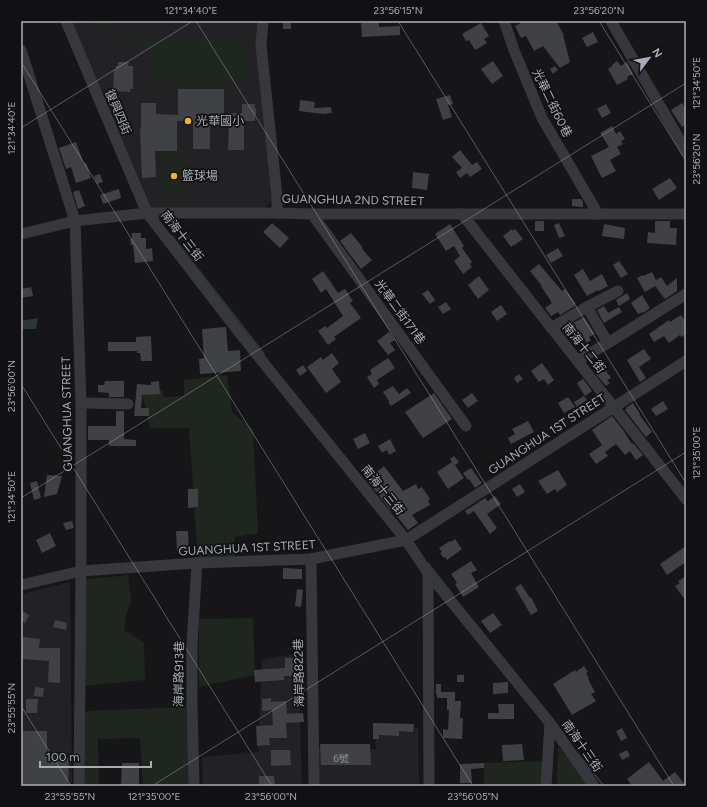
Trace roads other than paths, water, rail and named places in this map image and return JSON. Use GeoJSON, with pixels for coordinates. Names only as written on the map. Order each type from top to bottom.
{"type":"FeatureCollection","features":[{"type":"Feature","properties":{"kind":"street","name":"復興四街"},"geometry":{"type":"LineString","coordinates":[[66,21],[147,213]]}},
{"type":"Feature","properties":{"kind":"street"},"geometry":{"type":"LineString","coordinates":[[263,21],[261,45],[277,196],[277,213]]}},
{"type":"Feature","properties":{"kind":"street","name":"光華二街60巷"},"geometry":{"type":"LineString","coordinates":[[504,21],[514,50],[542,118],[598,214]]}},
{"type":"Feature","properties":{"kind":"street"},"geometry":{"type":"LineString","coordinates":[[611,21],[686,150]]}},
{"type":"Feature","properties":{"kind":"street","name":"GUANGHUA STREET"},"geometry":{"type":"LineString","coordinates":[[21,50],[75,222],[81,403],[79,786]]}},
{"type":"Feature","properties":{"kind":"street","name":"GUANGHUA 2ND STREET"},"geometry":{"type":"LineString","coordinates":[[21,234],[75,222],[147,213],[686,214]]}},
{"type":"Feature","properties":{"kind":"street","name":"南海十三街"},"geometry":{"type":"LineString","coordinates":[[147,213],[238,331],[406,540],[428,573],[550,723],[594,786]]}},
{"type":"Feature","properties":{"kind":"street","name":"光華二街171巷"},"geometry":{"type":"LineString","coordinates":[[312,214],[466,426]]}},
{"type":"Feature","properties":{"kind":"street","name":"南海十二街"},"geometry":{"type":"LineString","coordinates":[[462,214],[686,499]]}},
{"type":"Feature","properties":{"kind":"street"},"geometry":{"type":"LineString","coordinates":[[551,328],[618,290]]}},
{"type":"Feature","properties":{"kind":"street"},"geometry":{"type":"LineString","coordinates":[[578,360],[686,294]]}},
{"type":"Feature","properties":{"kind":"street"},"geometry":{"type":"LineString","coordinates":[[587,307],[608,343]]}},
{"type":"Feature","properties":{"kind":"street","name":"GUANGHUA 1ST STREET"},"geometry":{"type":"LineString","coordinates":[[21,585],[81,572],[197,563],[311,559],[406,540],[686,361]]}},
{"type":"Feature","properties":{"kind":"street"},"geometry":{"type":"LineString","coordinates":[[81,403],[128,404]]}},
{"type":"Feature","properties":{"kind":"street","name":"海岸路822巷"},"geometry":{"type":"LineString","coordinates":[[311,559],[314,786]]}},
{"type":"Feature","properties":{"kind":"street","name":"海岸路913巷"},"geometry":{"type":"LineString","coordinates":[[194,786],[192,644],[197,563]]}},
{"type":"Feature","properties":{"kind":"street"},"geometry":{"type":"LineString","coordinates":[[428,573],[430,786]]}},
{"type":"Feature","properties":{"kind":"street"},"geometry":{"type":"LineString","coordinates":[[546,786],[550,723]]}},
{"type":"Feature","properties":{"kind":"waterway"},"geometry":{"type":"LineString","coordinates":[[172,236],[264,354]]}},
{"type":"Feature","properties":{"kind":"waterway"},"geometry":{"type":"LineString","coordinates":[[428,563],[453,595]]}},
{"type":"Feature","properties":{"kind":"waterway"},"geometry":{"type":"LineString","coordinates":[[578,754],[604,786]]}},
{"type":"Feature","properties":{"kind":"place","name":"光華國小"},"geometry":{"type":"Point","coordinates":[188,121]}},
{"type":"Feature","properties":{"kind":"place","name":"籃球場"},"geometry":{"type":"Point","coordinates":[174,176]}}]}
